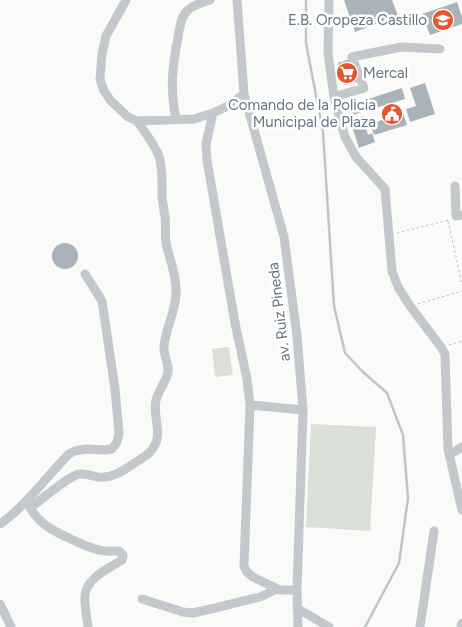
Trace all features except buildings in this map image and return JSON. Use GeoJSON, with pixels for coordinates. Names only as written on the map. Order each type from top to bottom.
{"type":"FeatureCollection","features":[{"type":"Feature","properties":{"kind":"street"},"geometry":{"type":"LineString","coordinates":[[126,0],[106,36],[100,79],[104,91],[128,117],[137,121],[194,119],[228,106],[244,94]]}},
{"type":"Feature","properties":{"kind":"street"},"geometry":{"type":"LineString","coordinates":[[176,119],[172,101],[172,78],[174,56],[181,24],[184,15],[189,9],[210,0]]}},
{"type":"Feature","properties":{"kind":"street","name":"av. Ruiz Pineda"},"geometry":{"type":"LineString","coordinates":[[237,0],[244,94],[284,237],[297,336],[303,410],[297,590],[298,627]]}},
{"type":"Feature","properties":{"kind":"street"},"geometry":{"type":"LineString","coordinates":[[330,0],[328,53],[334,97],[344,137],[356,156],[385,189],[392,271],[398,287],[444,354],[448,449],[462,510]]}},
{"type":"Feature","properties":{"kind":"street"},"geometry":{"type":"LineString","coordinates":[[334,97],[364,88],[352,57],[401,47],[440,49]]}},
{"type":"Feature","properties":{"kind":"street"},"geometry":{"type":"LineString","coordinates":[[213,113],[206,144],[207,160],[235,323],[247,379],[250,405],[244,566],[253,577],[277,589],[297,590]]}},
{"type":"Feature","properties":{"kind":"street"},"geometry":{"type":"LineString","coordinates":[[0,524],[76,475],[112,476],[124,470],[148,454],[158,437],[155,410],[156,400],[167,376],[168,369],[164,343],[175,301],[176,284],[166,244],[162,199],[162,170],[152,144],[137,121]]}},
{"type":"Feature","properties":{"kind":"street"},"geometry":{"type":"LineString","coordinates":[[455,186],[456,216],[462,214]]}},
{"type":"Feature","properties":{"kind":"street"},"geometry":{"type":"LineString","coordinates":[[29,505],[69,454],[86,449],[112,449],[117,442],[119,433],[115,389],[102,301],[85,274]]}},
{"type":"Feature","properties":{"kind":"street"},"geometry":{"type":"LineString","coordinates":[[250,405],[303,410]]}},
{"type":"Feature","properties":{"kind":"street"},"geometry":{"type":"LineString","coordinates":[[449,455],[462,447]]}},
{"type":"Feature","properties":{"kind":"street"},"geometry":{"type":"LineString","coordinates":[[29,505],[39,520],[52,531],[101,551],[119,551],[123,554],[122,560],[96,577],[88,585],[85,595],[88,627]]}},
{"type":"Feature","properties":{"kind":"street"},"geometry":{"type":"LineString","coordinates":[[420,627],[434,531]]}},
{"type":"Feature","properties":{"kind":"street"},"geometry":{"type":"LineString","coordinates":[[142,599],[183,612],[193,613],[260,597],[277,589]]}},
{"type":"Feature","properties":{"kind":"street"},"geometry":{"type":"LineString","coordinates":[[0,604],[11,627]]}},
{"type":"Feature","properties":{"kind":"street"},"geometry":{"type":"LineString","coordinates":[[297,608],[329,627]]}},
{"type":"Feature","properties":{"kind":"street"},"geometry":{"type":"LineString","coordinates":[[461,627],[462,623]]}},
{"type":"Feature","properties":{"kind":"path"},"geometry":{"type":"LineString","coordinates":[[390,235],[448,221],[462,284]]}},
{"type":"Feature","properties":{"kind":"path"},"geometry":{"type":"LineString","coordinates":[[410,306],[462,291]]}},
{"type":"Feature","properties":{"kind":"path"},"geometry":{"type":"LineString","coordinates":[[441,347],[462,341]]}},
{"type":"Feature","properties":{"kind":"shaded area"},"geometry":{"type":"Polygon","coordinates":[[[229,347],[233,375],[215,377],[212,349],[229,347]]]}},
{"type":"Feature","properties":{"kind":"shaded area"},"geometry":{"type":"Polygon","coordinates":[[[311,424],[376,427],[370,531],[306,527],[311,424]]]}},
{"type":"Feature","properties":{"kind":"waterway"},"geometry":{"type":"LineString","coordinates":[[306,0],[306,43],[323,132],[334,306],[345,353],[387,393],[403,435],[408,498],[399,563],[365,627]]}},
{"type":"Feature","properties":{"kind":"place","name":"E.B. Oropeza Castillo"},"geometry":{"type":"Point","coordinates":[443,20]}},
{"type":"Feature","properties":{"kind":"place","name":"Mercal"},"geometry":{"type":"Point","coordinates":[347,73]}},
{"type":"Feature","properties":{"kind":"place","name":"Comando de la Policia Municipal de Plaza"},"geometry":{"type":"Point","coordinates":[392,114]}}]}
